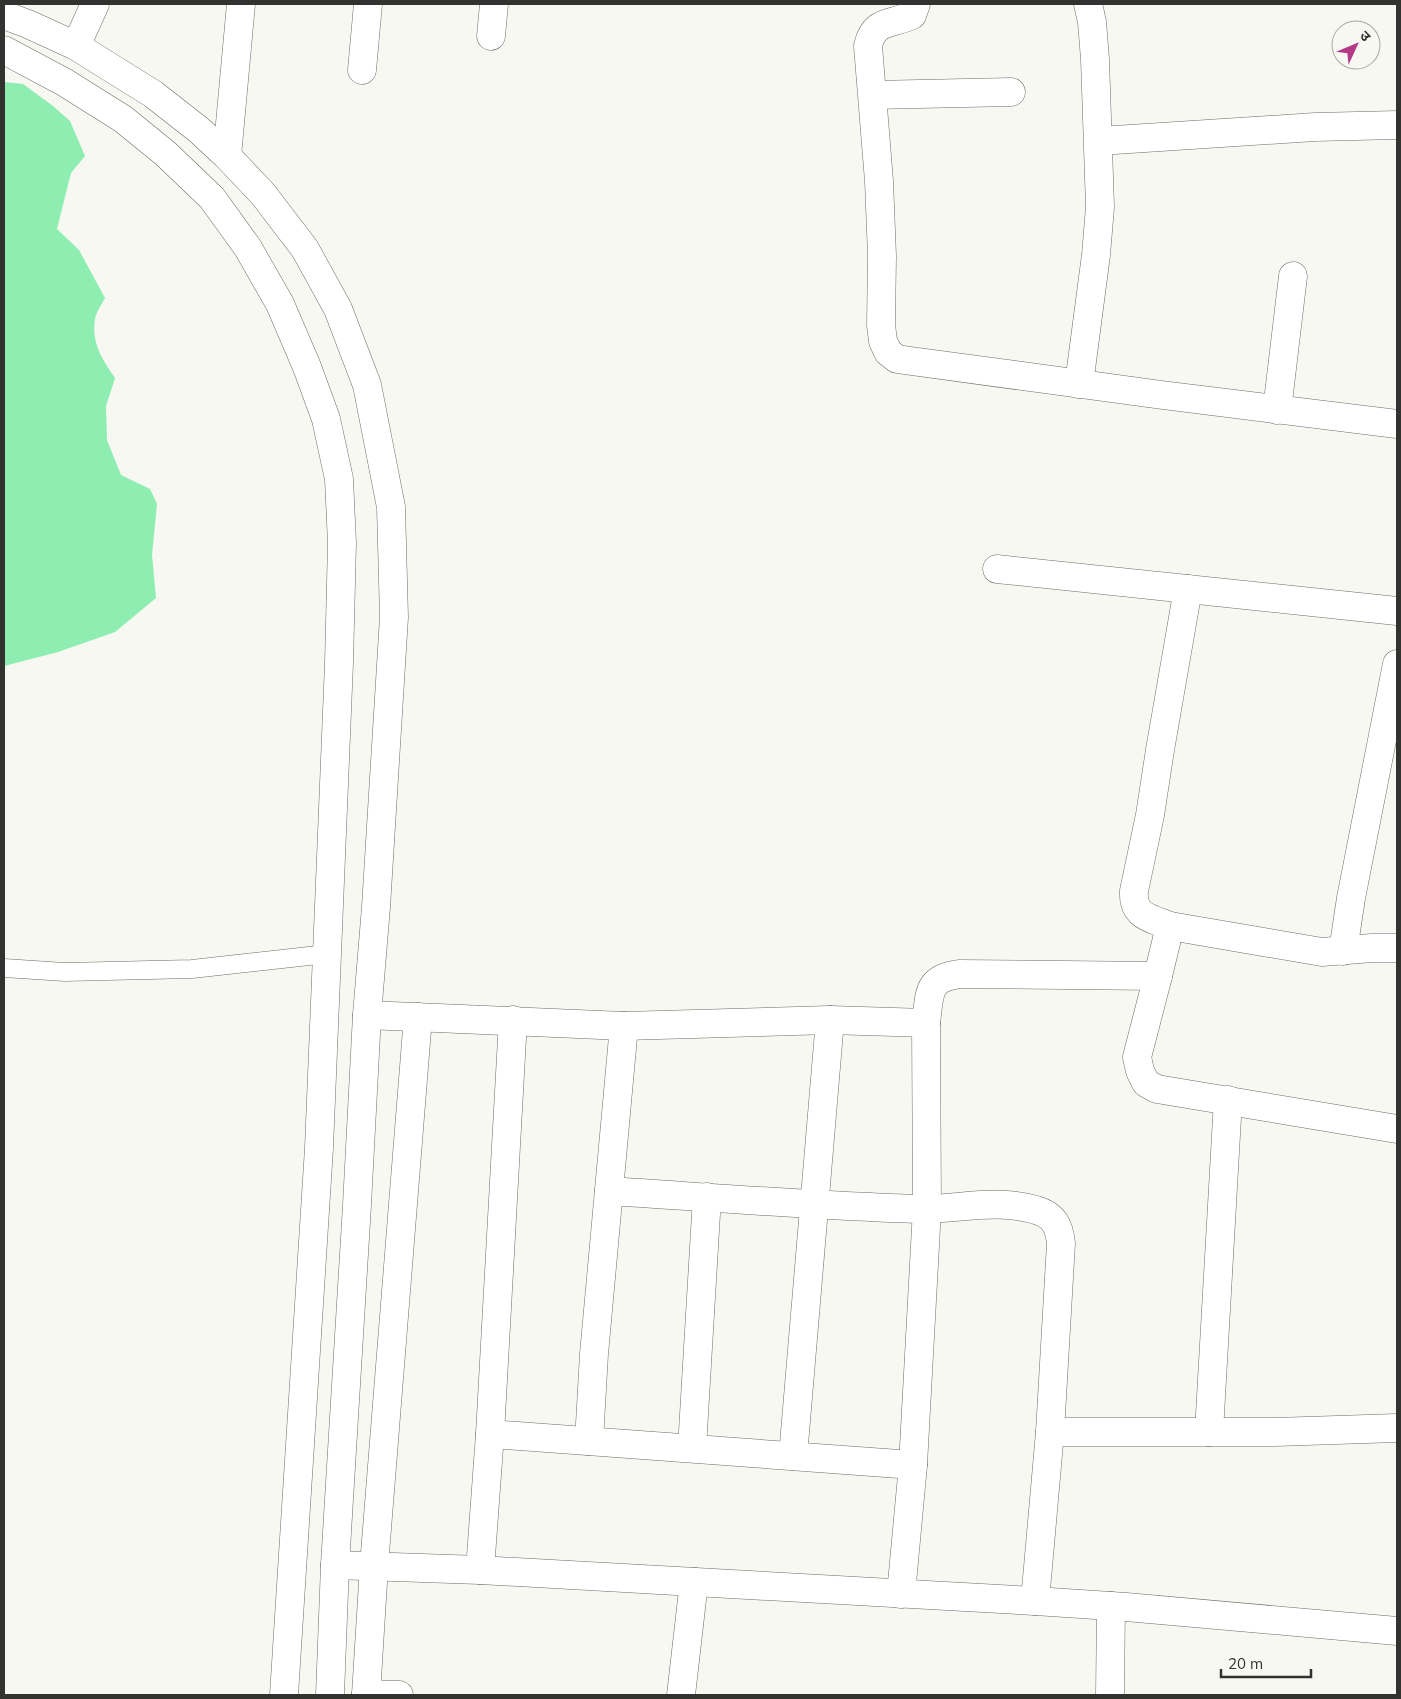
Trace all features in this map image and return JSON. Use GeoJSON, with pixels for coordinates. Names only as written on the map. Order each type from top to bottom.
{"type":"FeatureCollection","features":[{"type":"Feature","properties":{"kind":"street"},"geometry":{"type":"LineString","coordinates":[[76,46],[95,4]]}},
{"type":"Feature","properties":{"kind":"street"},"geometry":{"type":"LineString","coordinates":[[227,156],[241,4]]}},
{"type":"Feature","properties":{"kind":"street"},"geometry":{"type":"LineString","coordinates":[[362,70],[368,4]]}},
{"type":"Feature","properties":{"kind":"street"},"geometry":{"type":"LineString","coordinates":[[491,36],[494,4]]}},
{"type":"Feature","properties":{"kind":"street"},"geometry":{"type":"LineString","coordinates":[[916,4],[912,15],[877,27],[870,35],[868,46],[879,181],[882,247],[881,325],[883,341],[888,352],[897,359],[910,361],[1277,410],[1397,424]]}},
{"type":"Feature","properties":{"kind":"street"},"geometry":{"type":"LineString","coordinates":[[1079,384],[1096,255],[1100,207],[1095,59],[1089,4]]}},
{"type":"Feature","properties":{"kind":"street"},"geometry":{"type":"LineString","coordinates":[[4,15],[76,46],[153,94],[199,130],[263,194],[305,249],[338,309],[367,385],[391,508],[394,617],[376,907],[367,1015],[330,1695]]}},
{"type":"Feature","properties":{"kind":"street"},"geometry":{"type":"LineString","coordinates":[[4,50],[64,82],[123,120],[166,154],[212,198],[248,248],[280,304],[307,367],[326,419],[339,478],[342,543],[339,662],[319,1148],[284,1695]]}},
{"type":"Feature","properties":{"kind":"street"},"geometry":{"type":"LineString","coordinates":[[873,95],[1012,92]]}},
{"type":"Feature","properties":{"kind":"street"},"geometry":{"type":"LineString","coordinates":[[1099,141],[1315,127],[1397,126]]}},
{"type":"Feature","properties":{"kind":"street"},"geometry":{"type":"LineString","coordinates":[[1277,410],[1293,276]]}},
{"type":"Feature","properties":{"kind":"street"},"geometry":{"type":"LineString","coordinates":[[997,569],[1397,611]]}},
{"type":"Feature","properties":{"kind":"street"},"geometry":{"type":"LineString","coordinates":[[1188,589],[1150,815],[1134,890],[1133,901],[1137,910],[1144,916],[1170,926],[1322,952],[1397,948]]}},
{"type":"Feature","properties":{"kind":"street"},"geometry":{"type":"LineString","coordinates":[[1343,951],[1351,898],[1397,664]]}},
{"type":"Feature","properties":{"kind":"street"},"geometry":{"type":"LineString","coordinates":[[1170,926],[1137,1057],[1140,1071],[1146,1083],[1157,1089],[1397,1129]]}},
{"type":"Feature","properties":{"kind":"street"},"geometry":{"type":"LineString","coordinates":[[901,1594],[913,1466],[927,1209],[926,1023],[931,988],[937,980],[947,975],[960,974],[1158,976]]}},
{"type":"Feature","properties":{"kind":"street"},"geometry":{"type":"LineString","coordinates":[[367,1015],[624,1026],[830,1020],[926,1023]]}},
{"type":"Feature","properties":{"kind":"street"},"geometry":{"type":"LineString","coordinates":[[399,1695],[366,1694],[374,1566],[418,1017]]}},
{"type":"Feature","properties":{"kind":"street"},"geometry":{"type":"LineString","coordinates":[[480,1570],[490,1434],[513,1020]]}},
{"type":"Feature","properties":{"kind":"street"},"geometry":{"type":"LineString","coordinates":[[793,1456],[830,1020]]}},
{"type":"Feature","properties":{"kind":"street"},"geometry":{"type":"LineString","coordinates":[[589,1441],[594,1354],[624,1026]]}},
{"type":"Feature","properties":{"kind":"street"},"geometry":{"type":"LineString","coordinates":[[1209,1432],[1228,1100]]}},
{"type":"Feature","properties":{"kind":"street"},"geometry":{"type":"LineString","coordinates":[[609,1190],[813,1204],[927,1209],[991,1204],[1018,1206],[1037,1210],[1051,1218],[1060,1229],[1061,1243],[1050,1432],[1035,1601]]}},
{"type":"Feature","properties":{"kind":"street"},"geometry":{"type":"LineString","coordinates":[[692,1448],[707,1197]]}},
{"type":"Feature","properties":{"kind":"street"},"geometry":{"type":"LineString","coordinates":[[1050,1432],[1275,1432],[1397,1428]]}},
{"type":"Feature","properties":{"kind":"street"},"geometry":{"type":"LineString","coordinates":[[490,1434],[913,1466]]}},
{"type":"Feature","properties":{"kind":"street"},"geometry":{"type":"LineString","coordinates":[[336,1565],[480,1570],[1035,1601],[1397,1631]]}},
{"type":"Feature","properties":{"kind":"street"},"geometry":{"type":"LineString","coordinates":[[681,1695],[694,1582]]}},
{"type":"Feature","properties":{"kind":"street"},"geometry":{"type":"LineString","coordinates":[[1110,1695],[1111,1606]]}},
{"type":"Feature","properties":{"kind":"lane"},"geometry":{"type":"LineString","coordinates":[[4,968],[65,972],[192,969],[327,954]]}},
{"type":"Feature","properties":{"kind":"shaded area"},"geometry":{"type":"Polygon","coordinates":[[[4,82],[23,84],[70,121],[85,156],[71,173],[57,229],[79,250],[105,298],[95,319],[94,328],[96,343],[115,378],[106,406],[107,440],[121,475],[150,489],[157,504],[152,555],[156,598],[115,632],[58,652],[4,666],[4,82]]]}}]}
